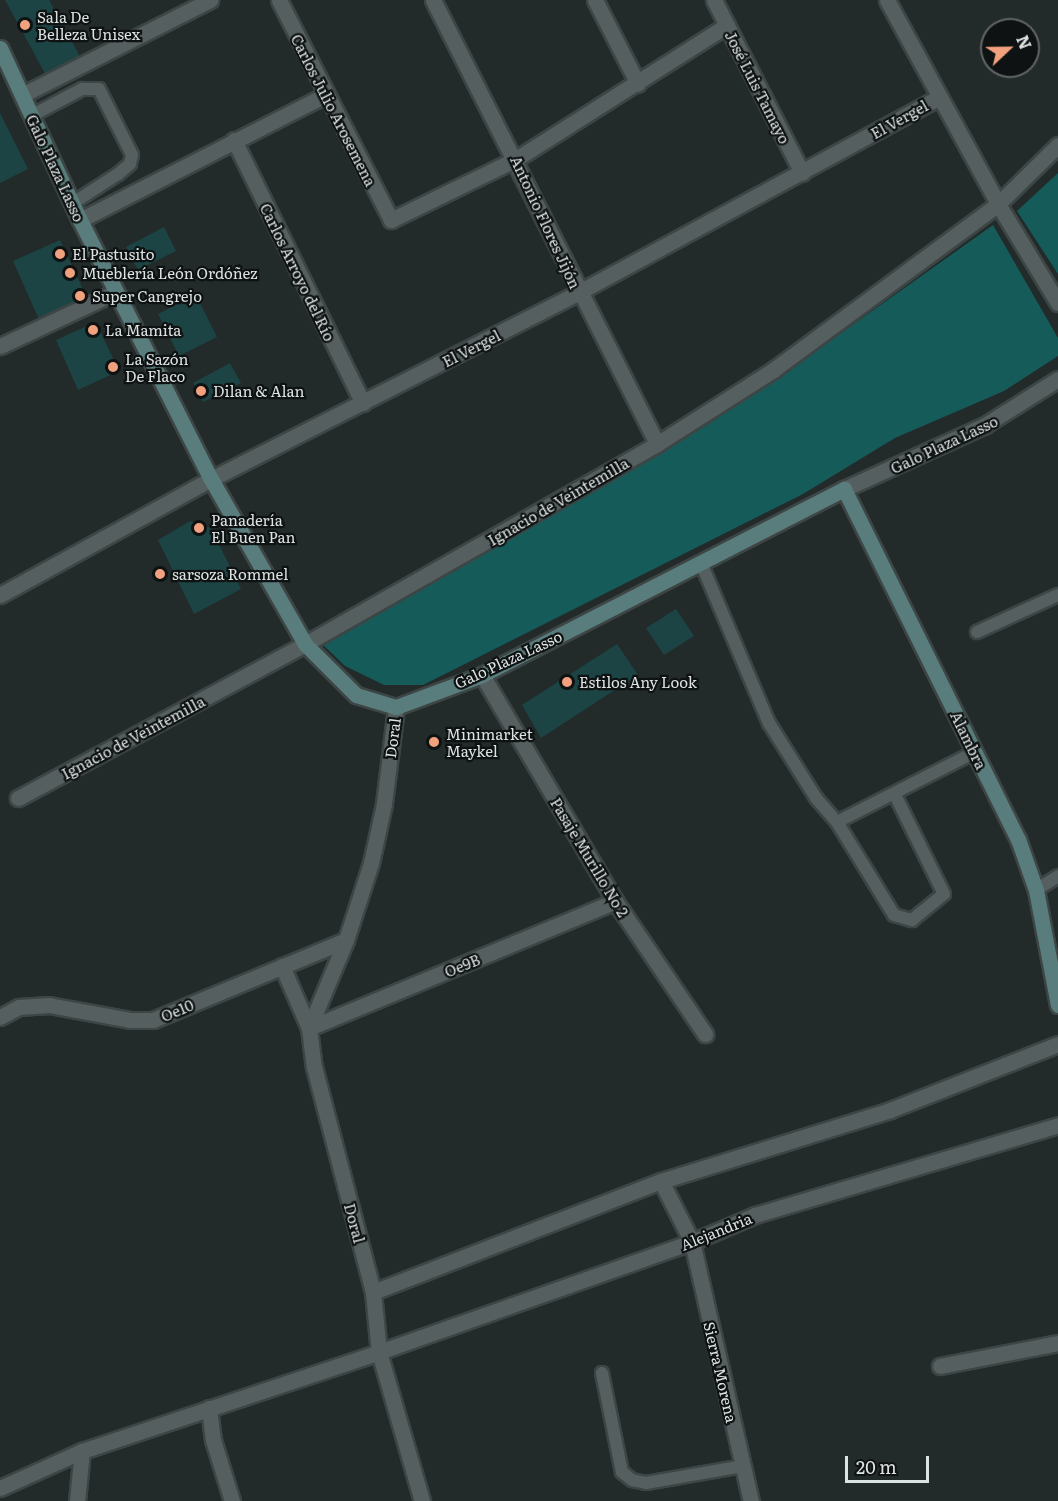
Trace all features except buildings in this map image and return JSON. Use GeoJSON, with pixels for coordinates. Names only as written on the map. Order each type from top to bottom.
{"type":"FeatureCollection","features":[{"type":"Feature","properties":{"kind":"street"},"geometry":{"type":"LineString","coordinates":[[22,95],[210,0]]}},
{"type":"Feature","properties":{"kind":"street","name":"Carlos Julio Arosemena"},"geometry":{"type":"LineString","coordinates":[[279,0],[325,95],[391,220],[516,159]]}},
{"type":"Feature","properties":{"kind":"street","name":"Antonio Flores Jijón"},"geometry":{"type":"LineString","coordinates":[[433,0],[516,159],[579,292],[657,444]]}},
{"type":"Feature","properties":{"kind":"street"},"geometry":{"type":"LineString","coordinates":[[595,0],[638,84]]}},
{"type":"Feature","properties":{"kind":"street","name":"José Luis Tamayo"},"geometry":{"type":"LineString","coordinates":[[714,0],[802,173]]}},
{"type":"Feature","properties":{"kind":"street"},"geometry":{"type":"LineString","coordinates":[[887,0],[998,204],[1058,303]]}},
{"type":"Feature","properties":{"kind":"street"},"geometry":{"type":"LineString","coordinates":[[516,159],[638,84],[727,25]]}},
{"type":"Feature","properties":{"kind":"street","name":"Galo Plaza Lasso"},"geometry":{"type":"LineString","coordinates":[[0,48],[116,292],[211,479],[305,644],[356,695],[396,707],[482,675],[844,489],[986,425],[1058,379]]}},
{"type":"Feature","properties":{"kind":"street"},"geometry":{"type":"LineString","coordinates":[[81,220],[325,95]]}},
{"type":"Feature","properties":{"kind":"street","name":"El Vergel"},"geometry":{"type":"LineString","coordinates":[[0,595],[211,479],[579,292],[802,173],[939,96]]}},
{"type":"Feature","properties":{"kind":"street","name":"Carlos Arroyo del Río"},"geometry":{"type":"LineString","coordinates":[[234,140],[363,403]]}},
{"type":"Feature","properties":{"kind":"street","name":"Ignacio de Veintemilla"},"geometry":{"type":"LineString","coordinates":[[18,798],[305,644],[657,444],[773,370],[998,204],[1058,145]]}},
{"type":"Feature","properties":{"kind":"street"},"geometry":{"type":"LineString","coordinates":[[0,346],[116,292]]}},
{"type":"Feature","properties":{"kind":"street","name":"Alambra"},"geometry":{"type":"LineString","coordinates":[[844,489],[1018,839],[1036,890],[1058,1005]]}},
{"type":"Feature","properties":{"kind":"street","name":"Pasaje Murillo No 2"},"geometry":{"type":"LineString","coordinates":[[482,675],[615,901],[705,1034]]}},
{"type":"Feature","properties":{"kind":"street","name":"Doral"},"geometry":{"type":"LineString","coordinates":[[396,707],[384,804],[371,863],[346,940],[309,1028],[314,1067],[373,1292],[379,1352],[422,1501]]}},
{"type":"Feature","properties":{"kind":"street","name":"Oe9B"},"geometry":{"type":"LineString","coordinates":[[309,1028],[615,901]]}},
{"type":"Feature","properties":{"kind":"street","name":"Oe10"},"geometry":{"type":"LineString","coordinates":[[0,1017],[19,1007],[49,1005],[130,1020],[153,1020],[346,940]]}},
{"type":"Feature","properties":{"kind":"street"},"geometry":{"type":"LineString","coordinates":[[282,966],[309,1028]]}},
{"type":"Feature","properties":{"kind":"street"},"geometry":{"type":"LineString","coordinates":[[373,1292],[661,1181],[890,1110],[1058,1044]]}},
{"type":"Feature","properties":{"kind":"street","name":"Alejandria"},"geometry":{"type":"LineString","coordinates":[[379,1352],[692,1242],[755,1215],[1058,1125]]}},
{"type":"Feature","properties":{"kind":"street","name":"Sierra Morena"},"geometry":{"type":"LineString","coordinates":[[661,1181],[692,1242],[751,1501]]}},
{"type":"Feature","properties":{"kind":"street"},"geometry":{"type":"LineString","coordinates":[[940,1365],[1058,1343]]}},
{"type":"Feature","properties":{"kind":"street"},"geometry":{"type":"LineString","coordinates":[[0,1488],[82,1450],[379,1352]]}},
{"type":"Feature","properties":{"kind":"street"},"geometry":{"type":"LineString","coordinates":[[209,1408],[213,1440],[232,1501]]}},
{"type":"Feature","properties":{"kind":"street"},"geometry":{"type":"LineString","coordinates":[[77,1501],[82,1450]]}},
{"type":"Feature","properties":{"kind":"lane"},"geometry":{"type":"LineString","coordinates":[[31,116],[82,89],[99,89],[132,155],[130,164],[118,174],[73,203]]}},
{"type":"Feature","properties":{"kind":"lane"},"geometry":{"type":"LineString","coordinates":[[701,562],[770,723],[816,798],[837,822],[894,915],[912,920],[944,894],[895,795]]}},
{"type":"Feature","properties":{"kind":"lane"},"geometry":{"type":"LineString","coordinates":[[976,632],[1058,595]]}},
{"type":"Feature","properties":{"kind":"lane"},"geometry":{"type":"LineString","coordinates":[[837,822],[895,795],[975,752]]}},
{"type":"Feature","properties":{"kind":"lane"},"geometry":{"type":"LineString","coordinates":[[1036,890],[1058,876]]}},
{"type":"Feature","properties":{"kind":"lane"},"geometry":{"type":"LineString","coordinates":[[602,1373],[622,1472],[632,1480],[646,1483],[742,1466]]}},
{"type":"Feature","properties":{"kind":"shaded area"},"geometry":{"type":"Polygon","coordinates":[[[1058,173],[1058,274],[1017,211],[1058,173]]]}},
{"type":"Feature","properties":{"kind":"shaded area"},"geometry":{"type":"Polygon","coordinates":[[[993,225],[1058,338],[1058,356],[1004,391],[895,438],[803,494],[423,685],[384,685],[345,666],[319,641],[771,383],[993,225]]]}},
{"type":"Feature","properties":{"kind":"place","name":"Sala De Belleza Unisex"},"geometry":{"type":"Point","coordinates":[25,25]}},
{"type":"Feature","properties":{"kind":"place","name":"El Pastusito"},"geometry":{"type":"Point","coordinates":[60,254]}},
{"type":"Feature","properties":{"kind":"place","name":"Mueblería León Ordóñez"},"geometry":{"type":"Point","coordinates":[70,273]}},
{"type":"Feature","properties":{"kind":"place","name":"Super Cangrejo"},"geometry":{"type":"Point","coordinates":[80,296]}},
{"type":"Feature","properties":{"kind":"place","name":"La Mamita"},"geometry":{"type":"Point","coordinates":[93,330]}},
{"type":"Feature","properties":{"kind":"place","name":"La Sazón De Flaco"},"geometry":{"type":"Point","coordinates":[113,367]}},
{"type":"Feature","properties":{"kind":"place","name":"Dilan & Alan"},"geometry":{"type":"Point","coordinates":[201,391]}},
{"type":"Feature","properties":{"kind":"place","name":"Panadería El Buen Pan"},"geometry":{"type":"Point","coordinates":[199,528]}},
{"type":"Feature","properties":{"kind":"place","name":"sarsoza Rommel"},"geometry":{"type":"Point","coordinates":[160,574]}},
{"type":"Feature","properties":{"kind":"place","name":"Estilos Any Look"},"geometry":{"type":"Point","coordinates":[567,682]}},
{"type":"Feature","properties":{"kind":"place","name":"Minimarket Maykel"},"geometry":{"type":"Point","coordinates":[434,742]}}]}
